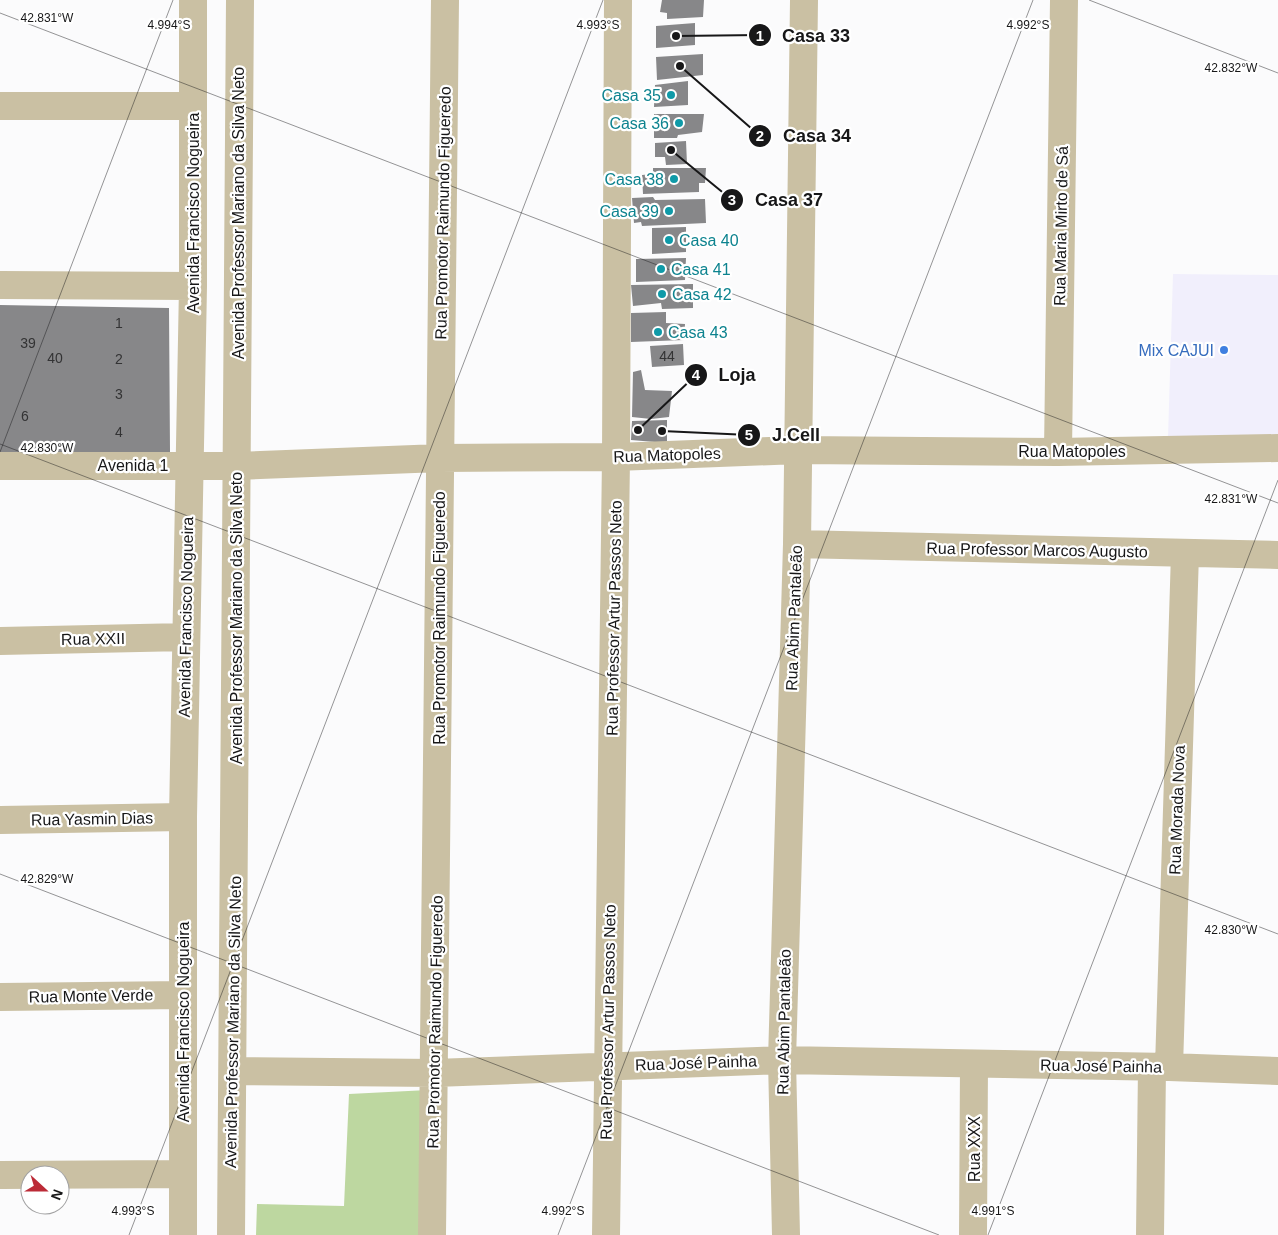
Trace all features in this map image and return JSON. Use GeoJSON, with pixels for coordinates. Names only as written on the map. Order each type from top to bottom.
{"type":"FeatureCollection","features":[{"type":"Feature","properties":{"kind":"street","name":"Avenida Francisco Nogueira"},"geometry":{"type":"LineString","coordinates":[[183,1235],[182,994],[188,465],[193,286],[193,0]]}},
{"type":"Feature","properties":{"kind":"street","name":"Avenida Professor Mariano da Silva Neto"},"geometry":{"type":"LineString","coordinates":[[231,1235],[234,1071],[240,0]]}},
{"type":"Feature","properties":{"kind":"street","name":"Rua Promotor Raimundo Figueredo"},"geometry":{"type":"LineString","coordinates":[[432,1235],[444,0]]}},
{"type":"Feature","properties":{"kind":"street","name":"Rua Professor Artur Passos Neto"},"geometry":{"type":"LineString","coordinates":[[606,1235],[616,457],[618,0]]}},
{"type":"Feature","properties":{"kind":"street","name":"Rua Abim Pantaleão"},"geometry":{"type":"LineString","coordinates":[[786,1235],[782,1060],[798,450],[804,0]]}},
{"type":"Feature","properties":{"kind":"street","name":"Rua Maria Mirto de Sá"},"geometry":{"type":"LineString","coordinates":[[1058,452],[1064,0]]}},
{"type":"Feature","properties":{"kind":"street"},"geometry":{"type":"LineString","coordinates":[[0,106],[193,106]]}},
{"type":"Feature","properties":{"kind":"street"},"geometry":{"type":"LineString","coordinates":[[0,285],[193,286]]}},
{"type":"Feature","properties":{"kind":"street","name":"Rua Matopoles"},"geometry":{"type":"LineString","coordinates":[[237,466],[440,458],[616,457],[798,450],[1058,452],[1278,448]]}},
{"type":"Feature","properties":{"kind":"street","name":"Avenida 1"},"geometry":{"type":"LineString","coordinates":[[0,466],[237,466]]}},
{"type":"Feature","properties":{"kind":"street","name":"Rua Professor Marcos Augusto"},"geometry":{"type":"LineString","coordinates":[[796,544],[1278,555]]}},
{"type":"Feature","properties":{"kind":"street","name":"Rua Morada Nova"},"geometry":{"type":"LineString","coordinates":[[1150,1235],[1185,553]]}},
{"type":"Feature","properties":{"kind":"street","name":"Rua XXII"},"geometry":{"type":"LineString","coordinates":[[0,641],[186,637]]}},
{"type":"Feature","properties":{"kind":"street","name":"Rua Yasmin Dias"},"geometry":{"type":"LineString","coordinates":[[0,820],[184,817]]}},
{"type":"Feature","properties":{"kind":"street","name":"Rua Monte Verde"},"geometry":{"type":"LineString","coordinates":[[0,997],[182,994]]}},
{"type":"Feature","properties":{"kind":"street","name":"Rua José Painha"},"geometry":{"type":"LineString","coordinates":[[234,1071],[435,1073],[607,1065],[782,1060],[1278,1071]]}},
{"type":"Feature","properties":{"kind":"street","name":"Rua XXX"},"geometry":{"type":"LineString","coordinates":[[973,1235],[974,1064]]}},
{"type":"Feature","properties":{"kind":"street"},"geometry":{"type":"LineString","coordinates":[[0,1175],[183,1174]]}},
{"type":"Feature","properties":{"kind":"shaded area","name":"Mix CAJUI"},"geometry":{"type":"Polygon","coordinates":[[[1173,274],[1278,275],[1278,440],[1168,438],[1173,274]]]}},
{"type":"Feature","properties":{"kind":"green space"},"geometry":{"type":"Polygon","coordinates":[[[428,1090],[424,1235],[256,1235],[257,1204],[344,1206],[349,1094],[428,1090]]]}},
{"type":"Feature","properties":{"kind":"building"},"geometry":{"type":"Polygon","coordinates":[[[662,0],[704,0],[703,17],[667,19],[667,13],[660,12],[662,0]]]}},
{"type":"Feature","properties":{"kind":"building"},"geometry":{"type":"Polygon","coordinates":[[[695,23],[695,45],[656,48],[656,26],[695,23]]]}},
{"type":"Feature","properties":{"kind":"building"},"geometry":{"type":"Polygon","coordinates":[[[703,54],[703,75],[657,80],[656,57],[703,54]]]}},
{"type":"Feature","properties":{"kind":"building","name":"Casa 35"},"geometry":{"type":"Polygon","coordinates":[[[688,81],[688,105],[654,107],[655,85],[688,81]]]}},
{"type":"Feature","properties":{"kind":"building","name":"Casa 36"},"geometry":{"type":"Polygon","coordinates":[[[654,114],[704,114],[702,132],[678,135],[677,138],[654,138],[654,114]]]}},
{"type":"Feature","properties":{"kind":"building"},"geometry":{"type":"Polygon","coordinates":[[[686,141],[687,164],[666,165],[665,157],[655,157],[655,143],[686,141]]]}},
{"type":"Feature","properties":{"kind":"building","name":"Casa 38"},"geometry":{"type":"Polygon","coordinates":[[[653,168],[706,168],[705,183],[699,183],[699,192],[643,194],[642,175],[653,174],[653,168]]]}},
{"type":"Feature","properties":{"kind":"building","name":"Casa 39"},"geometry":{"type":"Polygon","coordinates":[[[653,197],[655,200],[705,199],[706,223],[642,226],[641,222],[634,223],[632,198],[653,197]]]}},
{"type":"Feature","properties":{"kind":"building","name":"Casa 40"},"geometry":{"type":"Polygon","coordinates":[[[686,227],[686,252],[652,254],[652,228],[686,227]]]}},
{"type":"Feature","properties":{"kind":"building","name":"Casa 41"},"geometry":{"type":"Polygon","coordinates":[[[686,258],[685,280],[636,282],[636,259],[686,258]]]}},
{"type":"Feature","properties":{"kind":"building","name":"Casa 42"},"geometry":{"type":"Polygon","coordinates":[[[693,284],[693,308],[662,309],[661,303],[633,306],[631,285],[693,284]]]}},
{"type":"Feature","properties":{"kind":"building"},"geometry":{"type":"Polygon","coordinates":[[[0,305],[169,308],[170,452],[0,453],[0,305]]]}},
{"type":"Feature","properties":{"kind":"building","name":"Casa 43"},"geometry":{"type":"Polygon","coordinates":[[[666,312],[666,323],[685,324],[684,340],[631,342],[631,313],[666,312]]]}},
{"type":"Feature","properties":{"kind":"building"},"geometry":{"type":"Polygon","coordinates":[[[683,344],[684,365],[652,367],[650,346],[683,344]]]}},
{"type":"Feature","properties":{"kind":"building"},"geometry":{"type":"Polygon","coordinates":[[[641,370],[645,390],[672,391],[669,417],[651,419],[632,417],[633,372],[641,370]]]}},
{"type":"Feature","properties":{"kind":"building"},"geometry":{"type":"Polygon","coordinates":[[[667,420],[667,443],[631,440],[632,421],[667,420]]]}},
{"type":"Feature","properties":{"kind":"place","name":"Casa 33"},"geometry":{"type":"Point","coordinates":[676,36]}},
{"type":"Feature","properties":{"kind":"place","name":"Casa 34"},"geometry":{"type":"Point","coordinates":[680,66]}},
{"type":"Feature","properties":{"kind":"place","name":"Casa 35"},"geometry":{"type":"Point","coordinates":[671,95]}},
{"type":"Feature","properties":{"kind":"place","name":"Casa 36"},"geometry":{"type":"Point","coordinates":[679,123]}},
{"type":"Feature","properties":{"kind":"place","name":"Casa 37"},"geometry":{"type":"Point","coordinates":[671,150]}},
{"type":"Feature","properties":{"kind":"place","name":"Casa 38"},"geometry":{"type":"Point","coordinates":[674,179]}},
{"type":"Feature","properties":{"kind":"place","name":"Casa 39"},"geometry":{"type":"Point","coordinates":[669,211]}},
{"type":"Feature","properties":{"kind":"place","name":"Casa 40"},"geometry":{"type":"Point","coordinates":[669,240]}},
{"type":"Feature","properties":{"kind":"place","name":"Casa 41"},"geometry":{"type":"Point","coordinates":[661,269]}},
{"type":"Feature","properties":{"kind":"place","name":"Casa 42"},"geometry":{"type":"Point","coordinates":[662,294]}},
{"type":"Feature","properties":{"kind":"place","name":"Casa 43"},"geometry":{"type":"Point","coordinates":[658,332]}},
{"type":"Feature","properties":{"kind":"place","name":"Mix CAJUI"},"geometry":{"type":"Point","coordinates":[1224,350]}},
{"type":"Feature","properties":{"kind":"place","name":"Loja"},"geometry":{"type":"Point","coordinates":[638,430]}},
{"type":"Feature","properties":{"kind":"place","name":"J.Cell"},"geometry":{"type":"Point","coordinates":[662,431]}}]}
